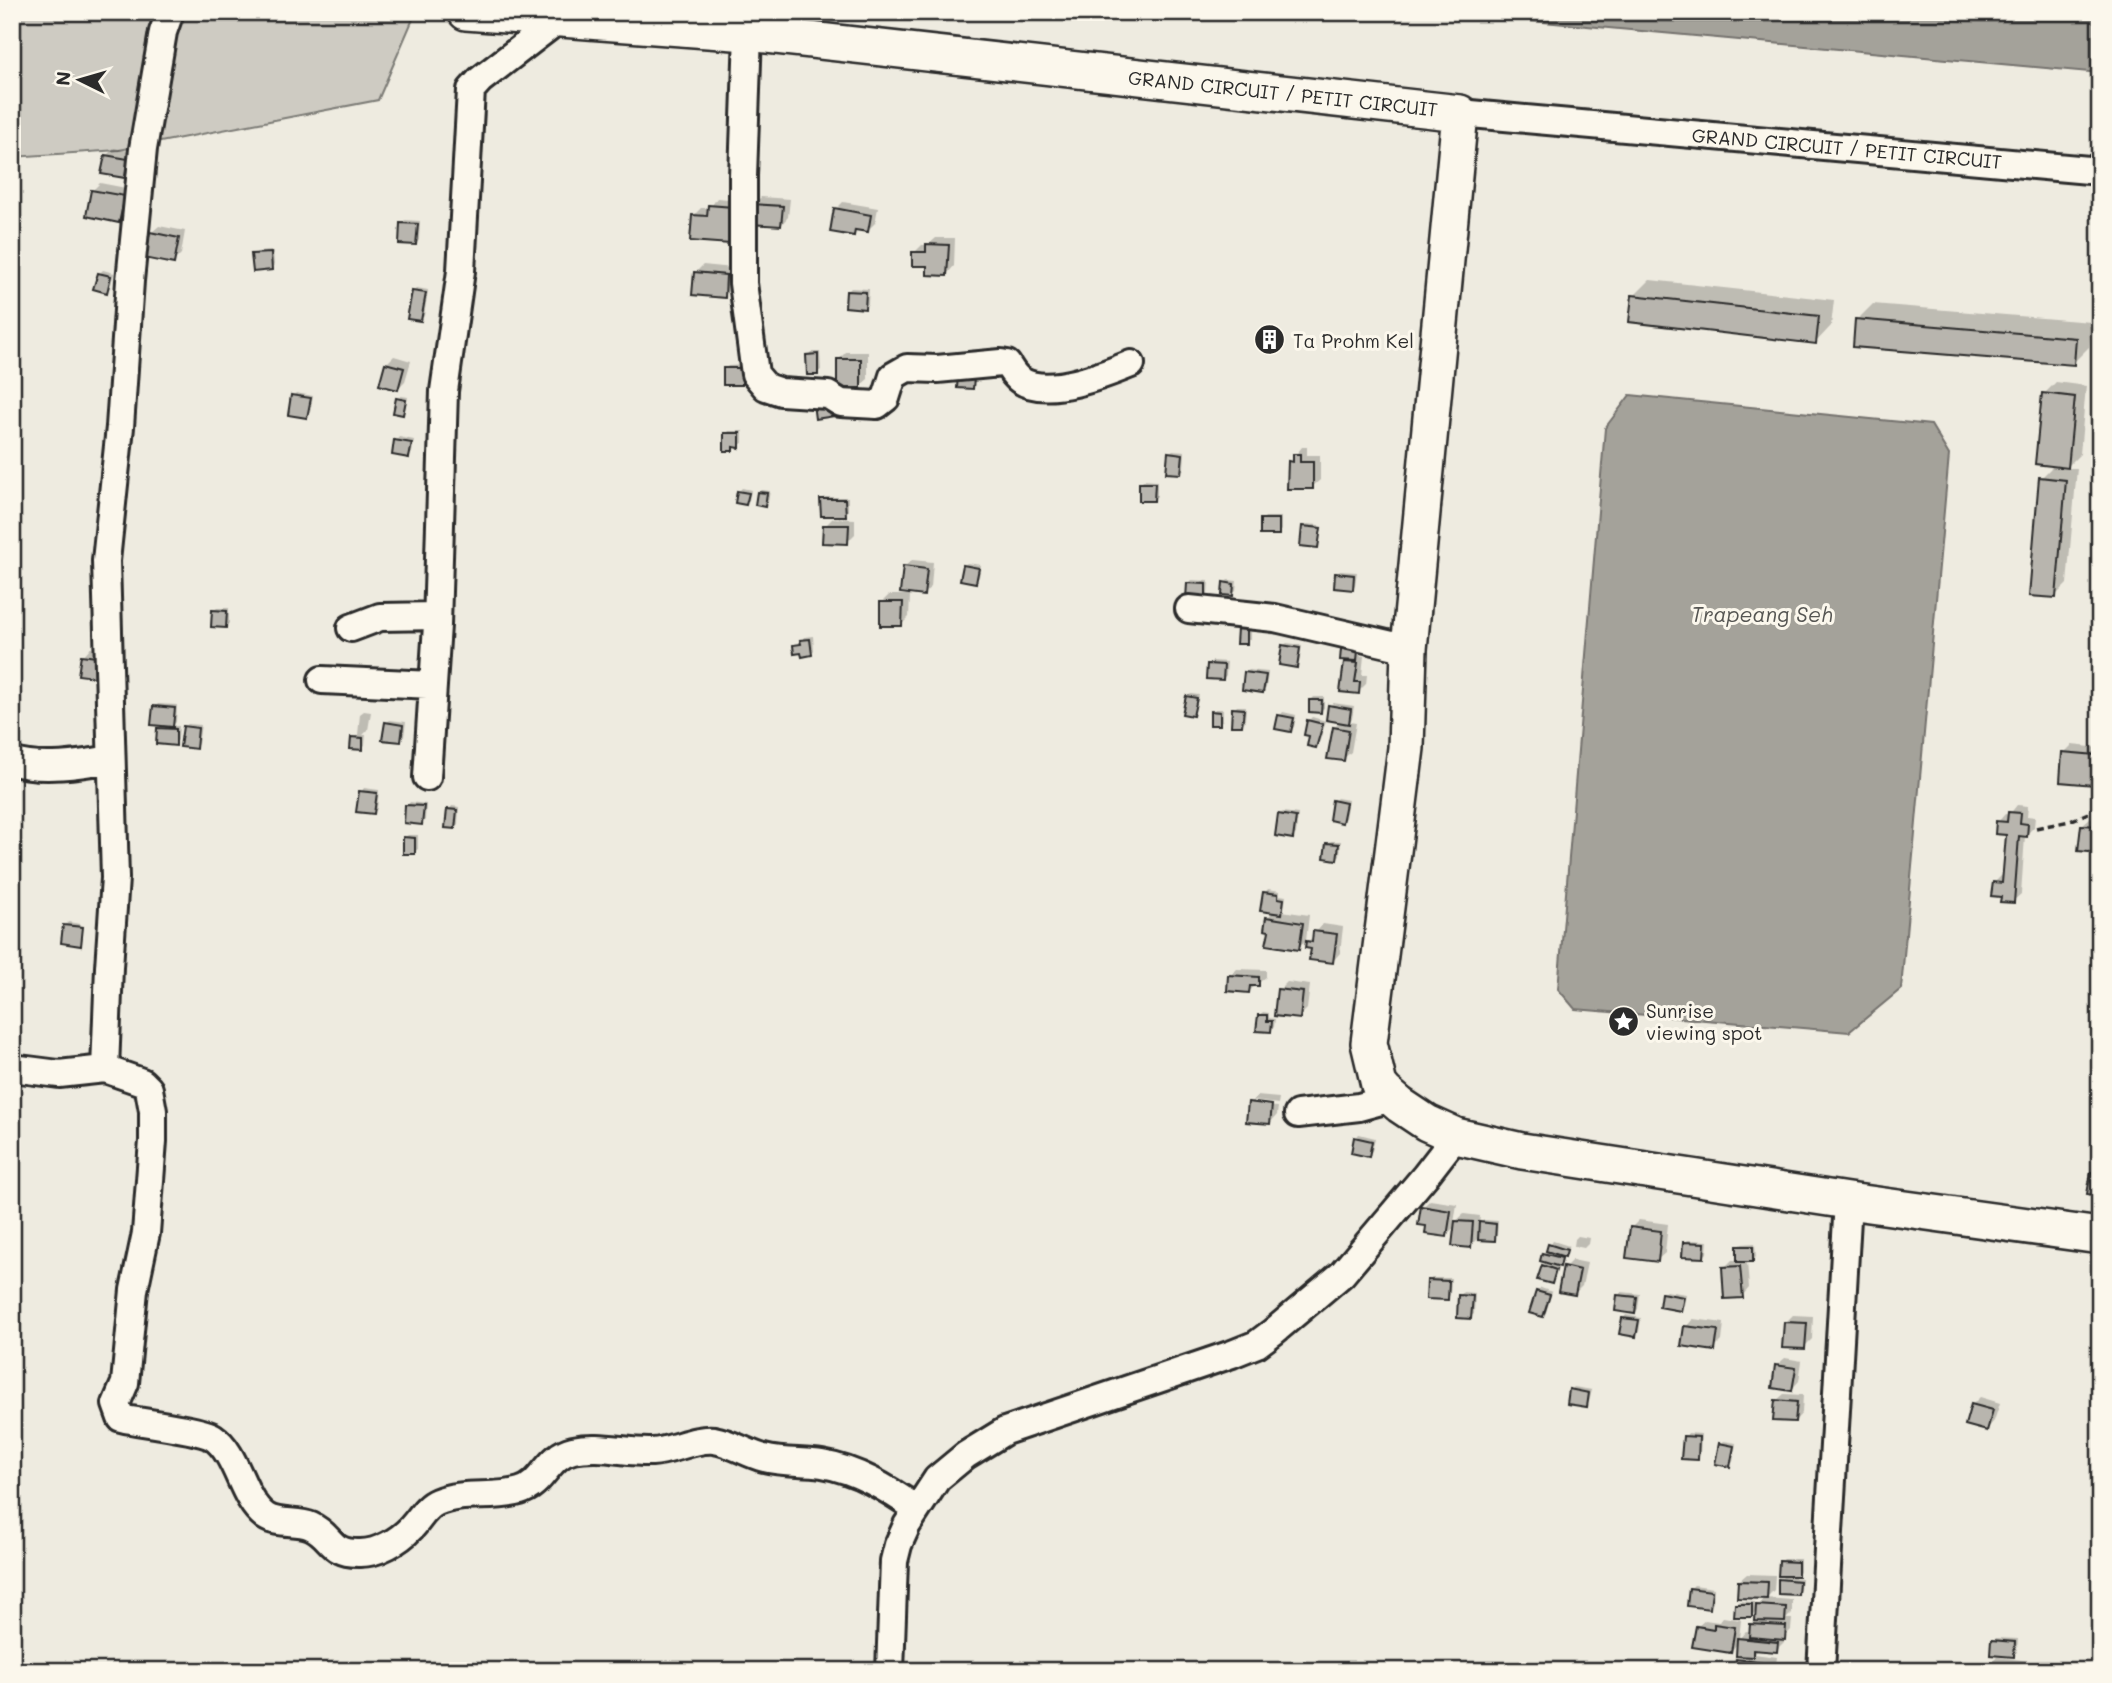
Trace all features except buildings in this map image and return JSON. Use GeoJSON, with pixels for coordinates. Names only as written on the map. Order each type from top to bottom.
{"type":"FeatureCollection","features":[{"type":"Feature","properties":{"kind":"main road","name":"GRAND CIRCUIT / PETIT CIRCUIT"},"geometry":{"type":"LineString","coordinates":[[467,12],[748,33],[1460,113]]}},
{"type":"Feature","properties":{"kind":"main road"},"geometry":{"type":"LineString","coordinates":[[1460,113],[1409,649],[1406,748],[1369,1043],[1379,1085],[1392,1098],[1427,1123],[1456,1136],[1522,1151],[2100,1236]]}},
{"type":"Feature","properties":{"kind":"street"},"geometry":{"type":"LineString","coordinates":[[105,1069],[115,878],[106,561],[143,149],[163,32],[170,12]]}},
{"type":"Feature","properties":{"kind":"street"},"geometry":{"type":"LineString","coordinates":[[427,777],[437,616],[444,391],[461,271],[471,90],[480,80],[558,20]]}},
{"type":"Feature","properties":{"kind":"street"},"geometry":{"type":"LineString","coordinates":[[748,33],[743,176],[743,283],[755,373],[766,387],[781,392],[828,395],[841,403],[877,405],[886,398],[893,376],[908,368],[937,369],[1001,362],[1007,364],[1014,374],[1029,385],[1058,387],[1131,364]]}},
{"type":"Feature","properties":{"kind":"street","name":"GRAND CIRCUIT / PETIT CIRCUIT"},"geometry":{"type":"LineString","coordinates":[[1460,113],[2100,171]]}},
{"type":"Feature","properties":{"kind":"street"},"geometry":{"type":"LineString","coordinates":[[1189,609],[1275,618],[1409,649]]}},
{"type":"Feature","properties":{"kind":"street"},"geometry":{"type":"LineString","coordinates":[[351,628],[380,617],[437,616]]}},
{"type":"Feature","properties":{"kind":"street"},"geometry":{"type":"LineString","coordinates":[[322,680],[433,685]]}},
{"type":"Feature","properties":{"kind":"street"},"geometry":{"type":"LineString","coordinates":[[12,761],[24,765],[58,765],[111,759]]}},
{"type":"Feature","properties":{"kind":"street"},"geometry":{"type":"LineString","coordinates":[[12,1068],[59,1073],[105,1069],[142,1082],[149,1089],[153,1111],[153,1141],[146,1233],[131,1314],[125,1383],[116,1404],[117,1410],[121,1418],[211,1435],[223,1447],[252,1500],[264,1515],[272,1520],[310,1526],[335,1548],[344,1552],[362,1553],[394,1542],[434,1503],[452,1497],[510,1494],[527,1489],[552,1460],[571,1450],[599,1447],[651,1452],[713,1440],[765,1458],[824,1464],[858,1473],[895,1493],[917,1509]]}},
{"type":"Feature","properties":{"kind":"street"},"geometry":{"type":"LineString","coordinates":[[1298,1114],[1359,1107],[1392,1098]]}},
{"type":"Feature","properties":{"kind":"street"},"geometry":{"type":"LineString","coordinates":[[890,1671],[894,1561],[906,1525],[937,1479],[966,1455],[1005,1432],[1257,1344],[1342,1274],[1425,1177],[1456,1136]]}},
{"type":"Feature","properties":{"kind":"street"},"geometry":{"type":"LineString","coordinates":[[1821,1671],[1848,1201]]}},
{"type":"Feature","properties":{"kind":"path"},"geometry":{"type":"LineString","coordinates":[[2036,828],[2070,821],[2100,808]]}},
{"type":"Feature","properties":{"kind":"shaded area"},"geometry":{"type":"Polygon","coordinates":[[[12,12],[416,12],[378,100],[119,150],[12,157],[12,12]]]}},
{"type":"Feature","properties":{"kind":"water"},"geometry":{"type":"Polygon","coordinates":[[[1433,12],[2100,12],[2100,73],[1433,12]]]}},
{"type":"Feature","properties":{"kind":"water","name":"Trapeang Seh"},"geometry":{"type":"Polygon","coordinates":[[[1630,395],[1931,425],[1949,455],[1901,989],[1849,1032],[1575,1009],[1558,989],[1605,428],[1630,395]]]}},
{"type":"Feature","properties":{"kind":"place","name":"Ta Prohm Kel"},"geometry":{"type":"Point","coordinates":[1270,340]}},
{"type":"Feature","properties":{"kind":"place","name":"Sunrise viewing spot"},"geometry":{"type":"Point","coordinates":[1623,1021]}}]}
